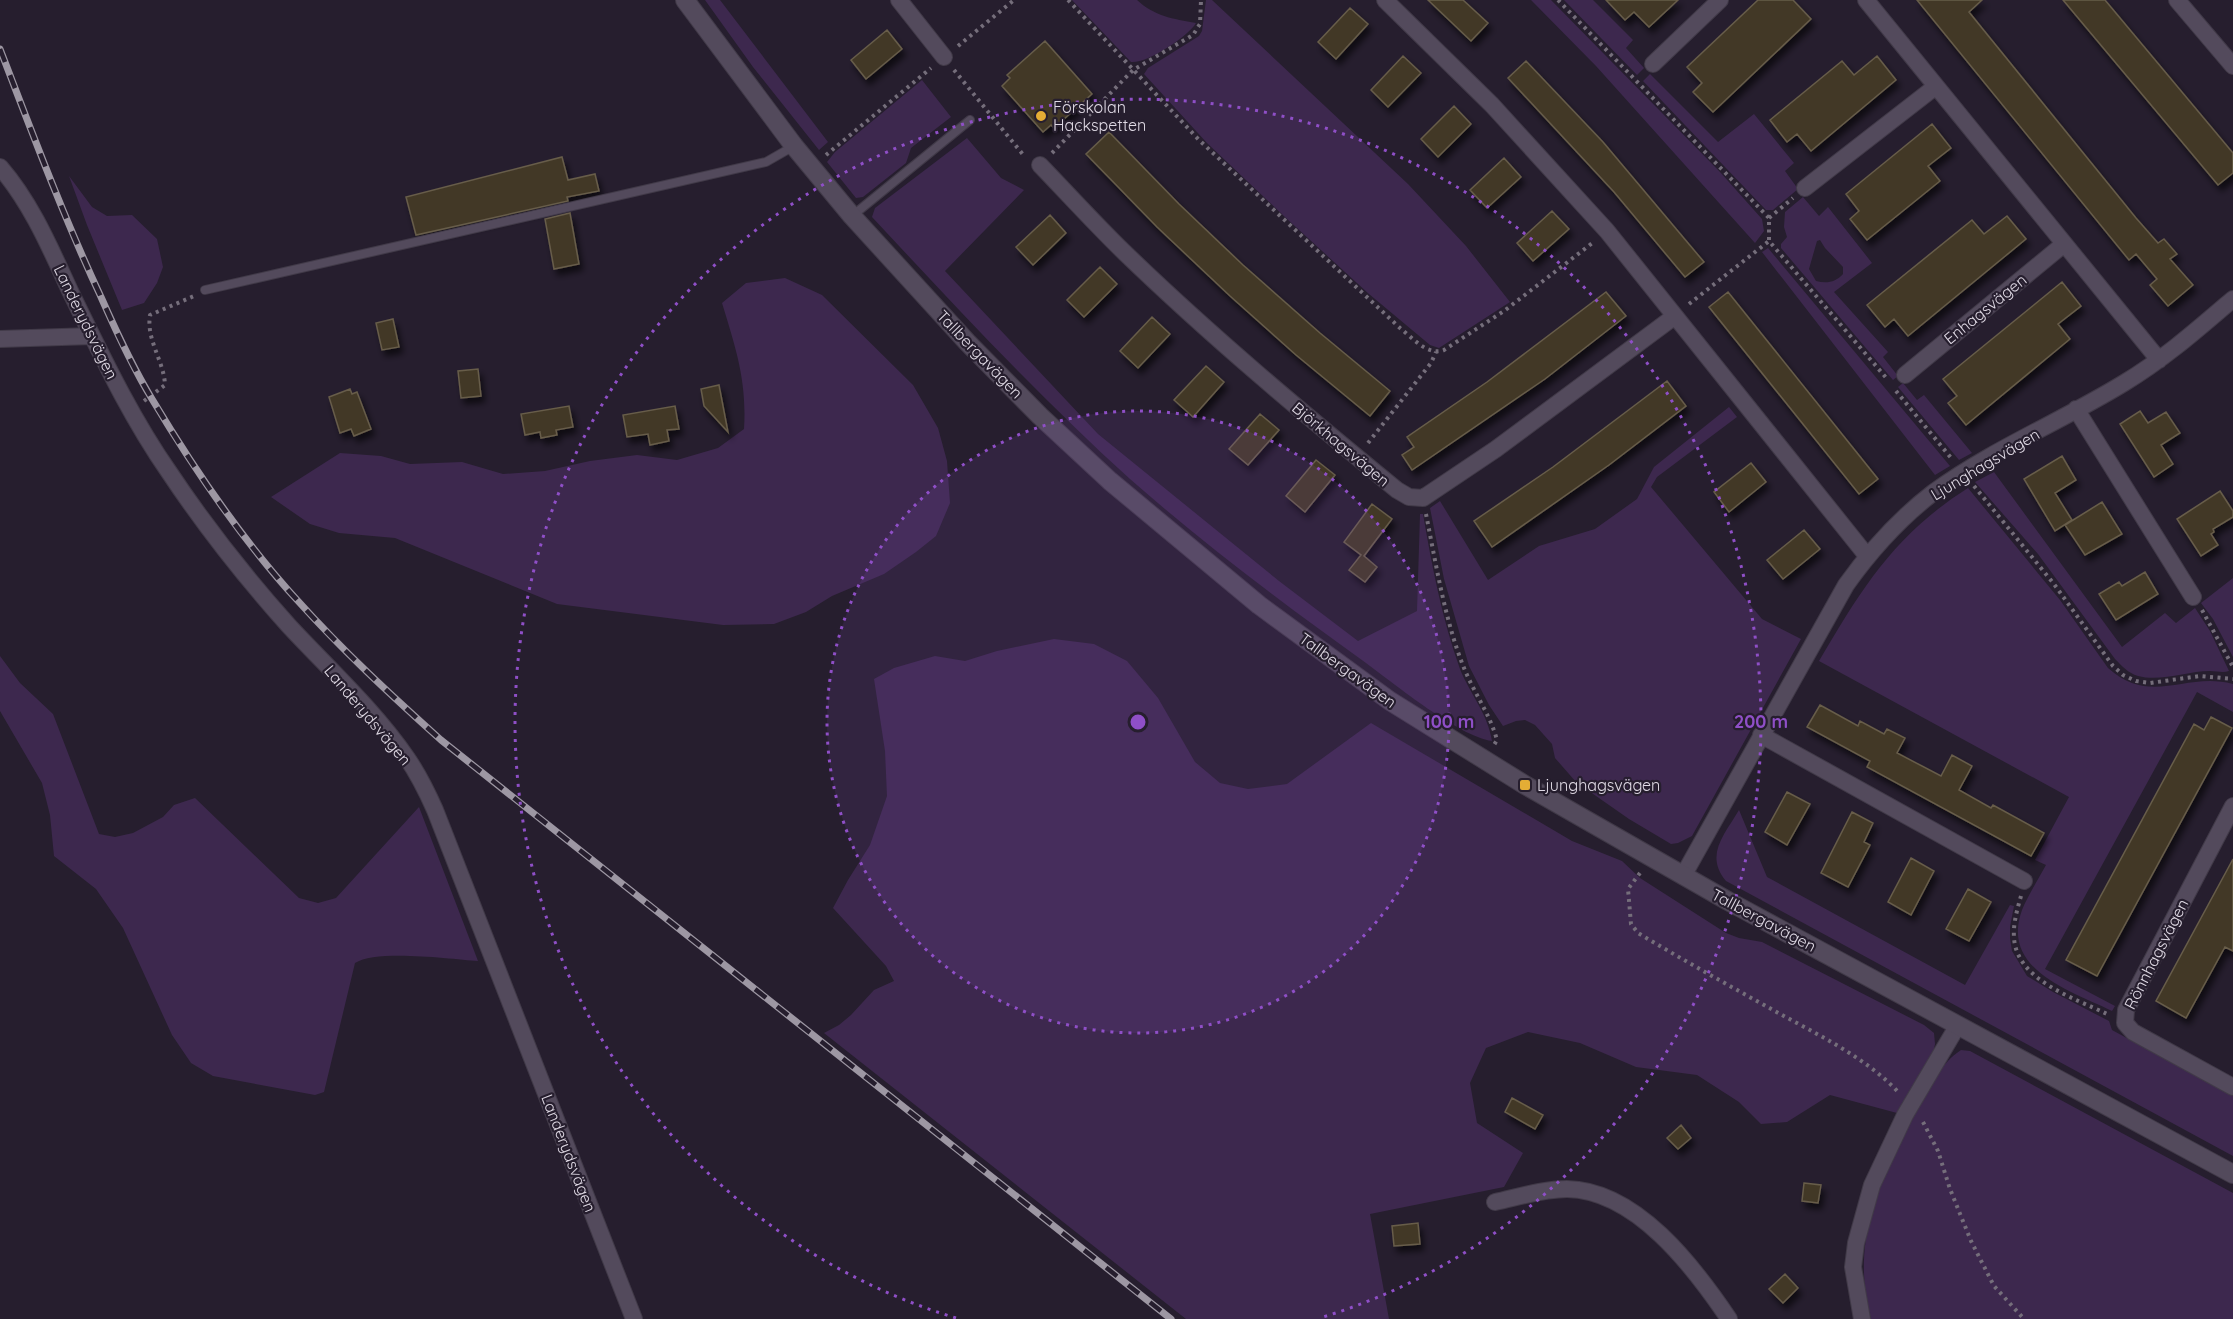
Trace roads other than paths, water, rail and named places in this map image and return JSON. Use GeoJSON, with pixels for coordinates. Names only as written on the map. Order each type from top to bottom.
{"type":"FeatureCollection","features":[{"type":"Feature","properties":{"kind":"street","name":"Tallbergavägen"},"geometry":{"type":"LineString","coordinates":[[685,0],[794,146],[852,216],[975,350],[1040,416],[1110,481],[1259,605],[1390,701],[1486,762],[1683,876],[2233,1174]]}},
{"type":"Feature","properties":{"kind":"street"},"geometry":{"type":"LineString","coordinates":[[899,0],[944,57]]}},
{"type":"Feature","properties":{"kind":"street"},"geometry":{"type":"LineString","coordinates":[[1385,0],[1492,105],[1607,231],[1867,556]]}},
{"type":"Feature","properties":{"kind":"street"},"geometry":{"type":"LineString","coordinates":[[1653,64],[1720,0]]}},
{"type":"Feature","properties":{"kind":"street"},"geometry":{"type":"LineString","coordinates":[[1866,0],[2159,360]]}},
{"type":"Feature","properties":{"kind":"street"},"geometry":{"type":"LineString","coordinates":[[2177,0],[2233,66]]}},
{"type":"Feature","properties":{"kind":"street"},"geometry":{"type":"LineString","coordinates":[[1805,188],[1935,87]]}},
{"type":"Feature","properties":{"kind":"street","name":"Björkhagsvägen"},"geometry":{"type":"LineString","coordinates":[[1040,165],[1125,253],[1218,339],[1357,458],[1409,497],[1423,498],[1496,449],[1675,316]]}},
{"type":"Feature","properties":{"kind":"street","name":"Landerydsvägen"},"geometry":{"type":"LineString","coordinates":[[0,167],[38,224],[130,409],[168,471],[204,521],[288,624],[377,721],[407,758],[422,783],[435,810],[634,1319]]}},
{"type":"Feature","properties":{"kind":"street","name":"Enhagsvägen"},"geometry":{"type":"LineString","coordinates":[[1905,375],[2064,244]]}},
{"type":"Feature","properties":{"kind":"street","name":"Ljunghagsvägen"},"geometry":{"type":"LineString","coordinates":[[1683,876],[1846,585],[1867,556],[1909,514],[1934,493],[1963,473],[2123,384],[2159,360],[2233,299]]}},
{"type":"Feature","properties":{"kind":"street"},"geometry":{"type":"LineString","coordinates":[[0,339],[92,336]]}},
{"type":"Feature","properties":{"kind":"street"},"geometry":{"type":"LineString","coordinates":[[2076,409],[2193,597]]}},
{"type":"Feature","properties":{"kind":"street"},"geometry":{"type":"LineString","coordinates":[[1761,735],[2024,881]]}},
{"type":"Feature","properties":{"kind":"street","name":"Rönnhagsvägen"},"geometry":{"type":"LineString","coordinates":[[2233,806],[2126,1010],[2125,1023],[2133,1032],[2233,1087]]}},
{"type":"Feature","properties":{"kind":"street"},"geometry":{"type":"LineString","coordinates":[[1862,1319],[1853,1267],[1856,1243],[1872,1185],[1888,1149],[1958,1025]]}},
{"type":"Feature","properties":{"kind":"street"},"geometry":{"type":"LineString","coordinates":[[1495,1202],[1567,1189],[1607,1199],[1637,1215],[1663,1236],[1702,1279],[1729,1319]]}},
{"type":"Feature","properties":{"kind":"lane"},"geometry":{"type":"LineString","coordinates":[[852,216],[970,120]]}},
{"type":"Feature","properties":{"kind":"lane"},"geometry":{"type":"LineString","coordinates":[[205,290],[766,162],[794,146]]}},
{"type":"Feature","properties":{"kind":"railway"},"geometry":{"type":"LineString","coordinates":[[0,49],[74,236],[112,323],[138,374],[185,452],[220,503],[257,554],[315,620],[368,673],[441,740],[1171,1319]]}},
{"type":"Feature","properties":{"kind":"place","name":"Förskolan Hackspetten"},"geometry":{"type":"Point","coordinates":[1041,116]}},
{"type":"Feature","properties":{"kind":"place","name":"Ljunghagsvägen"},"geometry":{"type":"Point","coordinates":[1525,785]}}]}
